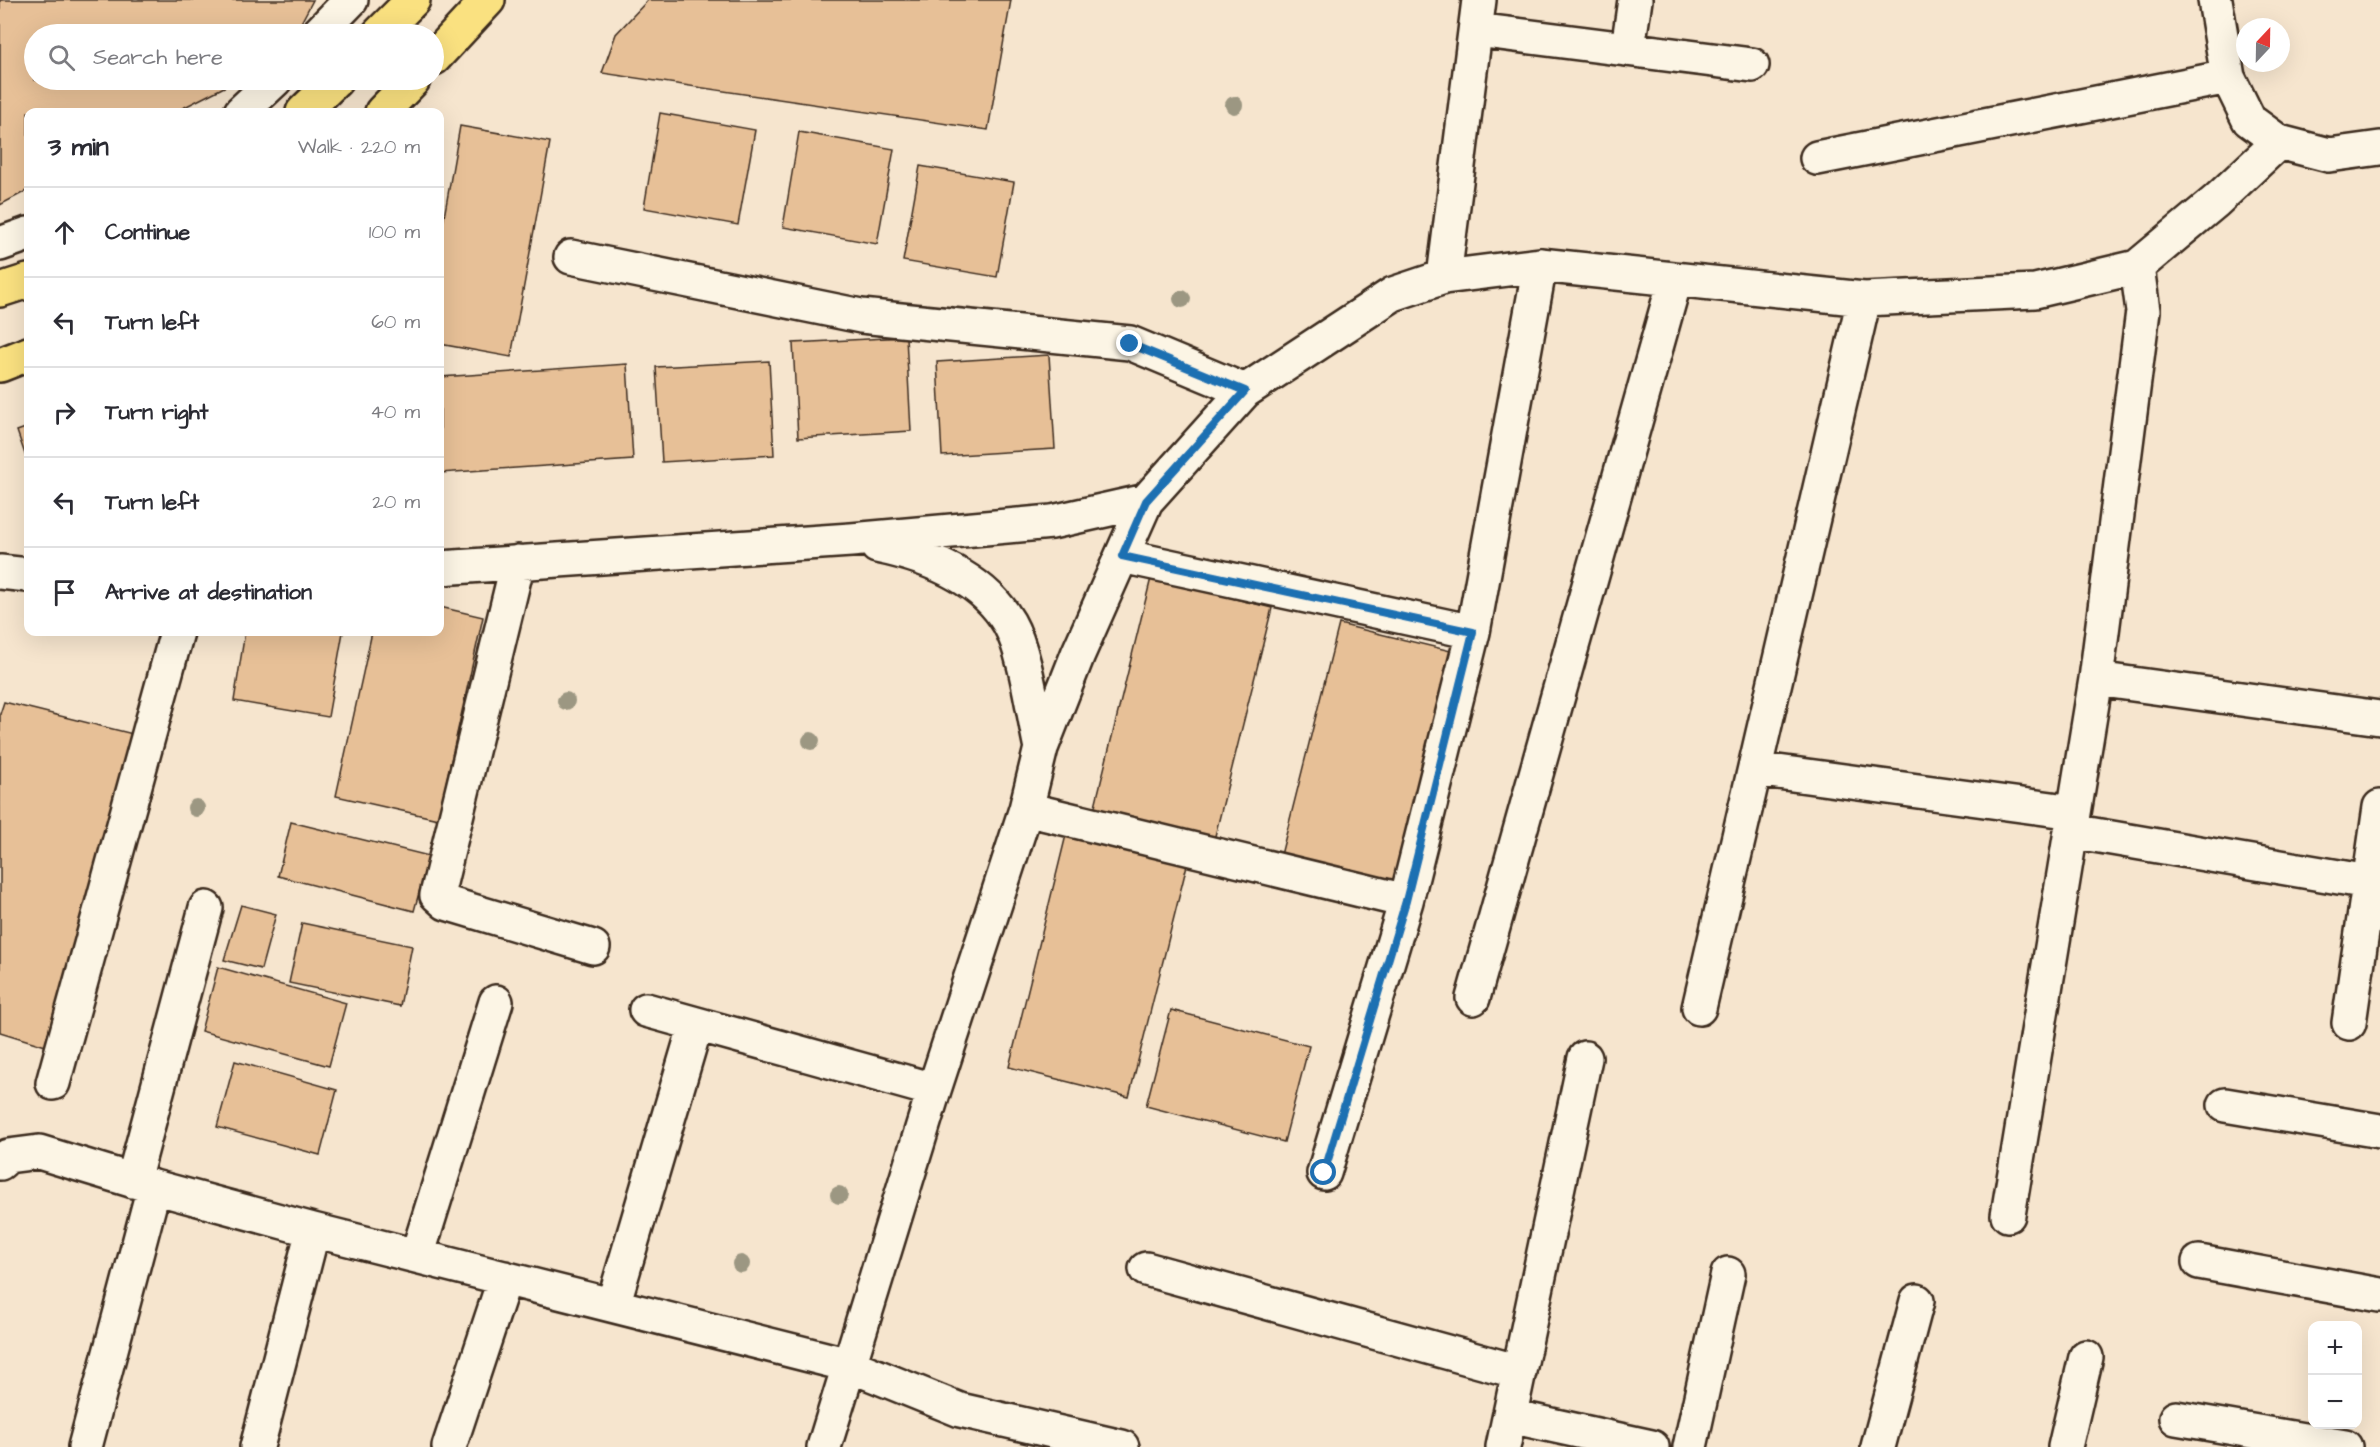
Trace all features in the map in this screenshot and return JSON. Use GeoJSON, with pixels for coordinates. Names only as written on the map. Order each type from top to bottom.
{"type":"FeatureCollection","features":[{"type":"Feature","properties":{"kind":"main road"},"geometry":{"type":"LineString","coordinates":[[389,24],[413,0]]}},
{"type":"Feature","properties":{"kind":"main road"},"geometry":{"type":"LineString","coordinates":[[444,47],[488,0]]}},
{"type":"Feature","properties":{"kind":"main road"},"geometry":{"type":"LineString","coordinates":[[307,108],[326,90]]}},
{"type":"Feature","properties":{"kind":"main road"},"geometry":{"type":"LineString","coordinates":[[386,108],[403,90]]}},
{"type":"Feature","properties":{"kind":"main road"},"geometry":{"type":"LineString","coordinates":[[0,290],[24,282]]}},
{"type":"Feature","properties":{"kind":"main road"},"geometry":{"type":"LineString","coordinates":[[0,365],[24,356]]}},
{"type":"Feature","properties":{"kind":"street"},"geometry":{"type":"LineString","coordinates":[[328,24],[351,0]]}},
{"type":"Feature","properties":{"kind":"street"},"geometry":{"type":"LineString","coordinates":[[1628,48],[1635,0]]}},
{"type":"Feature","properties":{"kind":"street"},"geometry":{"type":"LineString","coordinates":[[2215,0],[2228,77],[2249,120],[2279,142],[2330,155],[2380,148]]}},
{"type":"Feature","properties":{"kind":"street"},"geometry":{"type":"LineString","coordinates":[[1444,277],[1478,15],[1628,48],[1752,65]]}},
{"type":"Feature","properties":{"kind":"street"},"geometry":{"type":"LineString","coordinates":[[1817,158],[2228,77]]}},
{"type":"Feature","properties":{"kind":"street"},"geometry":{"type":"LineString","coordinates":[[246,108],[265,90]]}},
{"type":"Feature","properties":{"kind":"street"},"geometry":{"type":"LineString","coordinates":[[824,1447],[934,1090],[1026,809],[1041,748],[1078,654],[1146,501],[1245,391],[1393,294],[1444,277],[1540,265],[1864,299],[2035,291],[2137,267],[2216,201],[2279,142]]}},
{"type":"Feature","properties":{"kind":"street"},"geometry":{"type":"LineString","coordinates":[[0,244],[24,235]]}},
{"type":"Feature","properties":{"kind":"street"},"geometry":{"type":"LineString","coordinates":[[571,257],[861,316],[1130,344],[1245,391]]}},
{"type":"Feature","properties":{"kind":"street"},"geometry":{"type":"LineString","coordinates":[[1324,1173],[1406,901],[1473,632],[1540,265]]}},
{"type":"Feature","properties":{"kind":"street"},"geometry":{"type":"LineString","coordinates":[[2008,1215],[2096,679],[2143,311],[2137,267]]}},
{"type":"Feature","properties":{"kind":"street"},"geometry":{"type":"LineString","coordinates":[[1473,998],[1675,280]]}},
{"type":"Feature","properties":{"kind":"street"},"geometry":{"type":"LineString","coordinates":[[1699,1008],[1864,299]]}},
{"type":"Feature","properties":{"kind":"street"},"geometry":{"type":"LineString","coordinates":[[444,568],[852,540],[1052,522],[1146,501]]}},
{"type":"Feature","properties":{"kind":"street"},"geometry":{"type":"LineString","coordinates":[[852,540],[905,552],[951,571],[990,596],[1013,633],[1041,748]]}},
{"type":"Feature","properties":{"kind":"street"},"geometry":{"type":"LineString","coordinates":[[1122,556],[1473,632]]}},
{"type":"Feature","properties":{"kind":"street"},"geometry":{"type":"LineString","coordinates":[[519,562],[437,895],[446,903],[593,947]]}},
{"type":"Feature","properties":{"kind":"street"},"geometry":{"type":"LineString","coordinates":[[0,572],[24,575]]}},
{"type":"Feature","properties":{"kind":"street"},"geometry":{"type":"LineString","coordinates":[[54,1083],[176,636]]}},
{"type":"Feature","properties":{"kind":"street"},"geometry":{"type":"LineString","coordinates":[[2096,679],[2380,718]]}},
{"type":"Feature","properties":{"kind":"street"},"geometry":{"type":"LineString","coordinates":[[1755,769],[2073,822],[2375,884]]}},
{"type":"Feature","properties":{"kind":"street"},"geometry":{"type":"LineString","coordinates":[[2349,1023],[2375,884],[2380,807]]}},
{"type":"Feature","properties":{"kind":"street"},"geometry":{"type":"LineString","coordinates":[[1026,809],[1406,901]]}},
{"type":"Feature","properties":{"kind":"street"},"geometry":{"type":"LineString","coordinates":[[85,1447],[206,908]]}},
{"type":"Feature","properties":{"kind":"street"},"geometry":{"type":"LineString","coordinates":[[417,1256],[496,1002]]}},
{"type":"Feature","properties":{"kind":"street"},"geometry":{"type":"LineString","coordinates":[[646,1010],[934,1090]]}},
{"type":"Feature","properties":{"kind":"street"},"geometry":{"type":"LineString","coordinates":[[613,1305],[696,1024]]}},
{"type":"Feature","properties":{"kind":"street"},"geometry":{"type":"LineString","coordinates":[[1503,1447],[1585,1058]]}},
{"type":"Feature","properties":{"kind":"street"},"geometry":{"type":"LineString","coordinates":[[2225,1105],[2380,1131]]}},
{"type":"Feature","properties":{"kind":"street"},"geometry":{"type":"LineString","coordinates":[[0,1163],[8,1156],[39,1152],[144,1184],[313,1230],[849,1365],[960,1410],[1122,1447]]}},
{"type":"Feature","properties":{"kind":"street"},"geometry":{"type":"LineString","coordinates":[[257,1447],[313,1230]]}},
{"type":"Feature","properties":{"kind":"street"},"geometry":{"type":"LineString","coordinates":[[2199,1262],[2380,1295]]}},
{"type":"Feature","properties":{"kind":"street"},"geometry":{"type":"LineString","coordinates":[[1146,1269],[1519,1372]]}},
{"type":"Feature","properties":{"kind":"street"},"geometry":{"type":"LineString","coordinates":[[1690,1447],[1728,1274]]}},
{"type":"Feature","properties":{"kind":"street"},"geometry":{"type":"LineString","coordinates":[[449,1447],[505,1278]]}},
{"type":"Feature","properties":{"kind":"street"},"geometry":{"type":"LineString","coordinates":[[1878,1447],[1917,1301]]}},
{"type":"Feature","properties":{"kind":"street"},"geometry":{"type":"LineString","coordinates":[[2066,1447],[2086,1357]]}},
{"type":"Feature","properties":{"kind":"street"},"geometry":{"type":"LineString","coordinates":[[1510,1416],[1652,1447]]}},
{"type":"Feature","properties":{"kind":"street"},"geometry":{"type":"LineString","coordinates":[[2176,1418],[2345,1447]]}},
{"type":"Feature","properties":{"kind":"building"},"geometry":{"type":"Polygon","coordinates":[[[0,0],[313,0],[300,24],[24,24],[24,90],[218,90],[183,108],[24,108],[24,192],[0,205],[0,0]]]}},
{"type":"Feature","properties":{"kind":"building"},"geometry":{"type":"Polygon","coordinates":[[[648,0],[1011,0],[988,130],[602,73],[616,34],[648,0]]]}},
{"type":"Feature","properties":{"kind":"building"},"geometry":{"type":"Polygon","coordinates":[[[660,113],[755,130],[738,225],[644,208],[660,113]]]}},
{"type":"Feature","properties":{"kind":"building"},"geometry":{"type":"Polygon","coordinates":[[[460,126],[550,142],[511,357],[444,345],[444,217],[460,126]]]}},
{"type":"Feature","properties":{"kind":"building"},"geometry":{"type":"Polygon","coordinates":[[[799,132],[894,149],[877,244],[783,227],[799,132]]]}},
{"type":"Feature","properties":{"kind":"building"},"geometry":{"type":"Polygon","coordinates":[[[920,166],[1014,182],[997,277],[903,261],[920,166]]]}},
{"type":"Feature","properties":{"kind":"building"},"geometry":{"type":"Polygon","coordinates":[[[906,337],[911,431],[798,438],[793,343],[906,337]]]}},
{"type":"Feature","properties":{"kind":"building"},"geometry":{"type":"Polygon","coordinates":[[[1049,355],[1055,449],[942,456],[937,362],[1049,355]]]}},
{"type":"Feature","properties":{"kind":"building"},"geometry":{"type":"Polygon","coordinates":[[[769,361],[774,455],[662,462],[656,367],[769,361]]]}},
{"type":"Feature","properties":{"kind":"building"},"geometry":{"type":"Polygon","coordinates":[[[627,364],[633,460],[444,473],[444,377],[627,364]]]}},
{"type":"Feature","properties":{"kind":"building"},"geometry":{"type":"Polygon","coordinates":[[[24,428],[24,451],[17,431],[24,428]]]}},
{"type":"Feature","properties":{"kind":"building"},"geometry":{"type":"Polygon","coordinates":[[[1151,578],[1272,608],[1213,844],[1093,814],[1151,578]]]}},
{"type":"Feature","properties":{"kind":"building"},"geometry":{"type":"Polygon","coordinates":[[[444,608],[483,617],[438,819],[336,796],[371,636],[444,636],[444,608]]]}},
{"type":"Feature","properties":{"kind":"building"},"geometry":{"type":"Polygon","coordinates":[[[1339,624],[1459,653],[1401,889],[1280,859],[1339,624]]]}},
{"type":"Feature","properties":{"kind":"building"},"geometry":{"type":"Polygon","coordinates":[[[244,636],[342,636],[328,717],[234,701],[244,636]]]}},
{"type":"Feature","properties":{"kind":"building"},"geometry":{"type":"Polygon","coordinates":[[[4,702],[137,735],[52,1048],[0,1032],[0,714],[4,702]]]}},
{"type":"Feature","properties":{"kind":"building"},"geometry":{"type":"Polygon","coordinates":[[[291,822],[429,856],[414,911],[278,876],[291,822]]]}},
{"type":"Feature","properties":{"kind":"building"},"geometry":{"type":"Polygon","coordinates":[[[1067,831],[1188,861],[1129,1097],[1009,1067],[1067,831]]]}},
{"type":"Feature","properties":{"kind":"building"},"geometry":{"type":"Polygon","coordinates":[[[241,905],[276,914],[261,969],[224,960],[241,905]]]}},
{"type":"Feature","properties":{"kind":"building"},"geometry":{"type":"Polygon","coordinates":[[[302,923],[412,946],[400,1006],[289,983],[302,923]]]}},
{"type":"Feature","properties":{"kind":"building"},"geometry":{"type":"Polygon","coordinates":[[[218,967],[346,1003],[329,1066],[201,1031],[218,967]]]}},
{"type":"Feature","properties":{"kind":"building"},"geometry":{"type":"Polygon","coordinates":[[[1171,1010],[1309,1046],[1284,1142],[1146,1106],[1171,1010]]]}},
{"type":"Feature","properties":{"kind":"building"},"geometry":{"type":"Polygon","coordinates":[[[235,1061],[337,1090],[320,1155],[217,1127],[235,1061]]]}},
{"type":"Feature","properties":{"kind":"route"},"geometry":{"type":"LineString","coordinates":[[1130,344],[1245,391],[1146,501],[1122,556],[1473,632],[1406,901],[1324,1173]]}}]}
